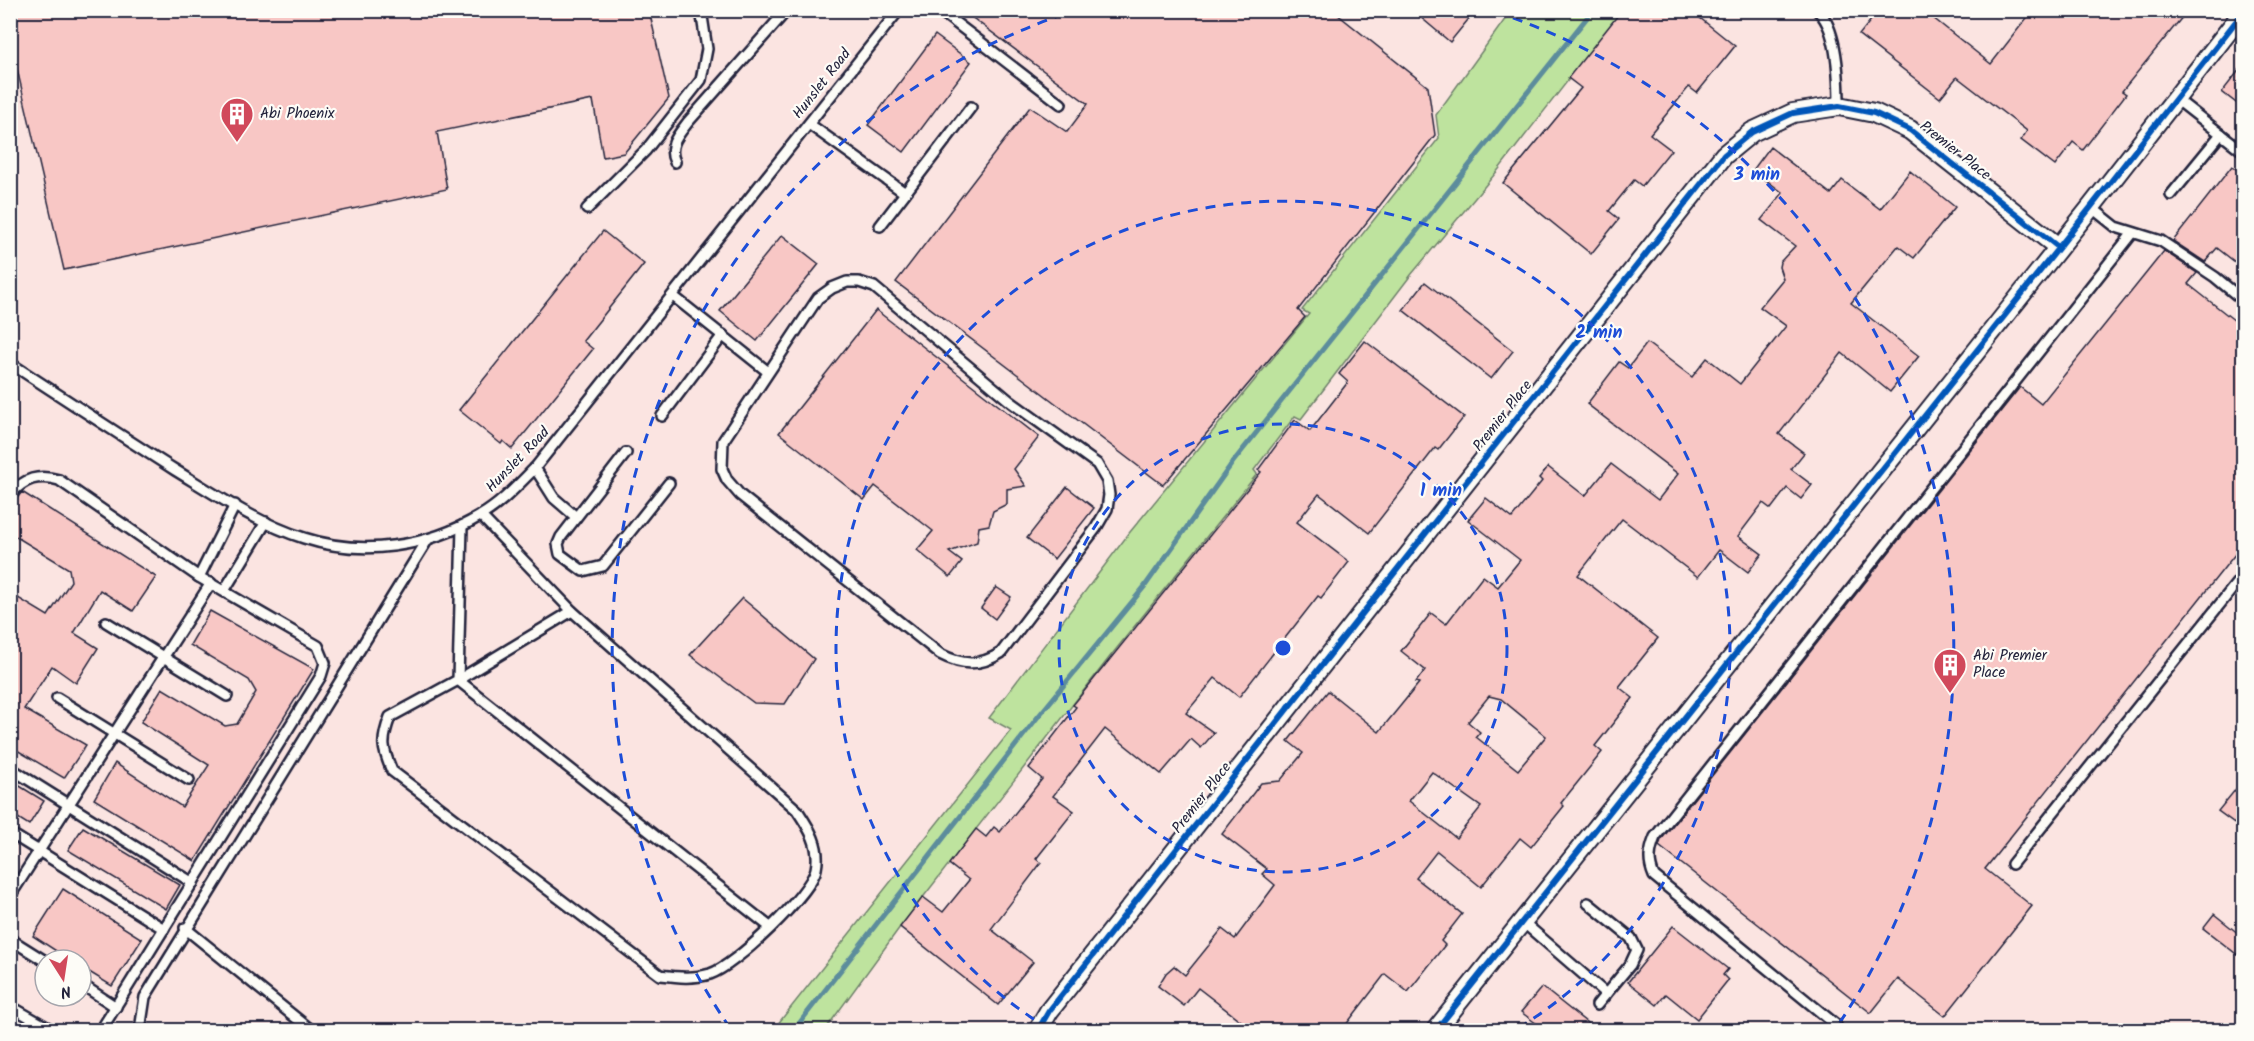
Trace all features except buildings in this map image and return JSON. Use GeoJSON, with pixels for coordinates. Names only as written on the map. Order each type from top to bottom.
{"type":"FeatureCollection","features":[{"type":"Feature","properties":{"kind":"street"},"geometry":{"type":"LineString","coordinates":[[1436,1030],[2091,207],[2244,11]]}},
{"type":"Feature","properties":{"kind":"street","name":"Premier Place"},"geometry":{"type":"LineString","coordinates":[[1038,1030],[1056,1001],[1724,155],[1752,132],[1793,113],[1839,106],[1874,113],[1910,130],[2058,247]]}},
{"type":"Feature","properties":{"kind":"lane"},"geometry":{"type":"LineString","coordinates":[[587,209],[646,150],[684,106],[701,80],[707,49],[701,10]]}},
{"type":"Feature","properties":{"kind":"lane"},"geometry":{"type":"LineString","coordinates":[[675,162],[672,153],[675,141],[688,122],[787,10]]}},
{"type":"Feature","properties":{"kind":"lane","name":"Hunslet Road"},"geometry":{"type":"LineString","coordinates":[[10,363],[119,435],[235,505],[266,522],[305,538],[350,548],[392,547],[428,539],[462,526],[481,516],[509,494],[535,468],[899,10]]}},
{"type":"Feature","properties":{"kind":"lane"},"geometry":{"type":"LineString","coordinates":[[939,10],[1061,104]]}},
{"type":"Feature","properties":{"kind":"lane"},"geometry":{"type":"LineString","coordinates":[[1817,10],[1832,38],[1839,83],[1839,106]]}},
{"type":"Feature","properties":{"kind":"lane"},"geometry":{"type":"LineString","coordinates":[[2175,98],[2244,152]]}},
{"type":"Feature","properties":{"kind":"lane"},"geometry":{"type":"LineString","coordinates":[[880,226],[971,107]]}},
{"type":"Feature","properties":{"kind":"lane"},"geometry":{"type":"LineString","coordinates":[[809,124],[905,193]]}},
{"type":"Feature","properties":{"kind":"lane"},"geometry":{"type":"LineString","coordinates":[[2171,195],[2221,134]]}},
{"type":"Feature","properties":{"kind":"lane"},"geometry":{"type":"LineString","coordinates":[[2091,207],[2116,227],[2161,242],[2215,277],[2244,301]]}},
{"type":"Feature","properties":{"kind":"lane"},"geometry":{"type":"LineString","coordinates":[[1838,1030],[1835,1024],[1654,876],[1649,863],[1650,850],[1655,837],[1801,650],[2132,234]]}},
{"type":"Feature","properties":{"kind":"lane"},"geometry":{"type":"LineString","coordinates":[[847,282],[859,282],[874,287],[1011,402],[1097,464],[1107,481],[1107,509],[1078,552],[1001,653],[985,663],[967,664],[953,661],[882,610],[740,495],[727,480],[722,462],[723,441],[767,371],[818,298],[847,282]]}},
{"type":"Feature","properties":{"kind":"lane"},"geometry":{"type":"LineString","coordinates":[[673,296],[767,371]]}},
{"type":"Feature","properties":{"kind":"lane"},"geometry":{"type":"LineString","coordinates":[[662,416],[723,335]]}},
{"type":"Feature","properties":{"kind":"lane"},"geometry":{"type":"LineString","coordinates":[[626,453],[558,544],[560,554],[583,571],[603,566],[669,483]]}},
{"type":"Feature","properties":{"kind":"lane"},"geometry":{"type":"LineString","coordinates":[[535,468],[554,498],[576,517]]}},
{"type":"Feature","properties":{"kind":"lane"},"geometry":{"type":"LineString","coordinates":[[10,495],[22,483],[35,477],[45,476],[59,480],[200,577],[318,646],[325,663],[321,676],[101,1030]]}},
{"type":"Feature","properties":{"kind":"lane"},"geometry":{"type":"LineString","coordinates":[[200,577],[235,505]]}},
{"type":"Feature","properties":{"kind":"lane"},"geometry":{"type":"LineString","coordinates":[[481,516],[572,611],[797,810],[812,831],[818,854],[816,871],[806,892],[738,957],[712,973],[686,978],[660,975],[392,771],[384,753],[382,737],[390,717],[458,680],[572,611]]}},
{"type":"Feature","properties":{"kind":"lane"},"geometry":{"type":"LineString","coordinates":[[224,591],[266,522]]}},
{"type":"Feature","properties":{"kind":"lane"},"geometry":{"type":"LineString","coordinates":[[458,680],[462,526]]}},
{"type":"Feature","properties":{"kind":"lane"},"geometry":{"type":"LineString","coordinates":[[140,1030],[145,997],[185,928],[428,539]]}},
{"type":"Feature","properties":{"kind":"lane"},"geometry":{"type":"LineString","coordinates":[[2013,864],[2244,574]]}},
{"type":"Feature","properties":{"kind":"lane"},"geometry":{"type":"LineString","coordinates":[[10,896],[211,583]]}},
{"type":"Feature","properties":{"kind":"lane"},"geometry":{"type":"LineString","coordinates":[[106,622],[227,696]]}},
{"type":"Feature","properties":{"kind":"lane"},"geometry":{"type":"LineString","coordinates":[[458,680],[770,927]]}},
{"type":"Feature","properties":{"kind":"lane"},"geometry":{"type":"LineString","coordinates":[[57,698],[189,780]]}},
{"type":"Feature","properties":{"kind":"lane"},"geometry":{"type":"LineString","coordinates":[[10,768],[194,883]]}},
{"type":"Feature","properties":{"kind":"lane"},"geometry":{"type":"LineString","coordinates":[[10,833],[164,929]]}},
{"type":"Feature","properties":{"kind":"lane"},"geometry":{"type":"LineString","coordinates":[[1588,903],[1631,938],[1637,950],[1630,965],[1597,1005]]}},
{"type":"Feature","properties":{"kind":"lane"},"geometry":{"type":"LineString","coordinates":[[1523,921],[1606,994]]}},
{"type":"Feature","properties":{"kind":"lane"},"geometry":{"type":"LineString","coordinates":[[185,928],[311,1030]]}},
{"type":"Feature","properties":{"kind":"lane"},"geometry":{"type":"LineString","coordinates":[[10,939],[33,953]]}},
{"type":"Feature","properties":{"kind":"lane"},"geometry":{"type":"LineString","coordinates":[[93,992],[116,1007]]}},
{"type":"Feature","properties":{"kind":"lane"},"geometry":{"type":"LineString","coordinates":[[10,1006],[52,1030]]}},
{"type":"Feature","properties":{"kind":"shaded area"},"geometry":{"type":"Polygon","coordinates":[[[10,11],[2243,11],[2243,1030],[11,1030],[10,11]]]}},
{"type":"Feature","properties":{"kind":"green space"},"geometry":{"type":"Polygon","coordinates":[[[1511,11],[1622,11],[1499,169],[1411,275],[1301,419],[1295,416],[1254,470],[1257,474],[1109,658],[900,927],[825,1030],[773,1030],[1011,730],[989,718],[1130,532],[1309,314],[1302,310],[1439,138],[1436,115],[1511,11]]]}},
{"type":"Feature","properties":{"kind":"waterway"},"geometry":{"type":"LineString","coordinates":[[794,1030],[1037,718],[1145,586],[1233,462],[1593,10]]}},
{"type":"Feature","properties":{"kind":"cycle path"},"geometry":{"type":"LineString","coordinates":[[1436,1030],[2091,207],[2244,11]]}},
{"type":"Feature","properties":{"kind":"cycle path"},"geometry":{"type":"LineString","coordinates":[[1038,1030],[1049,1011],[1724,155],[1752,132],[1793,113],[1839,106],[1874,113],[1910,130],[2058,247]]}},
{"type":"Feature","properties":{"kind":"place","name":"Abi Phoenix"},"geometry":{"type":"Point","coordinates":[237,143]}},
{"type":"Feature","properties":{"kind":"place","name":"Abi Premier Place"},"geometry":{"type":"Point","coordinates":[1950,694]}}]}
